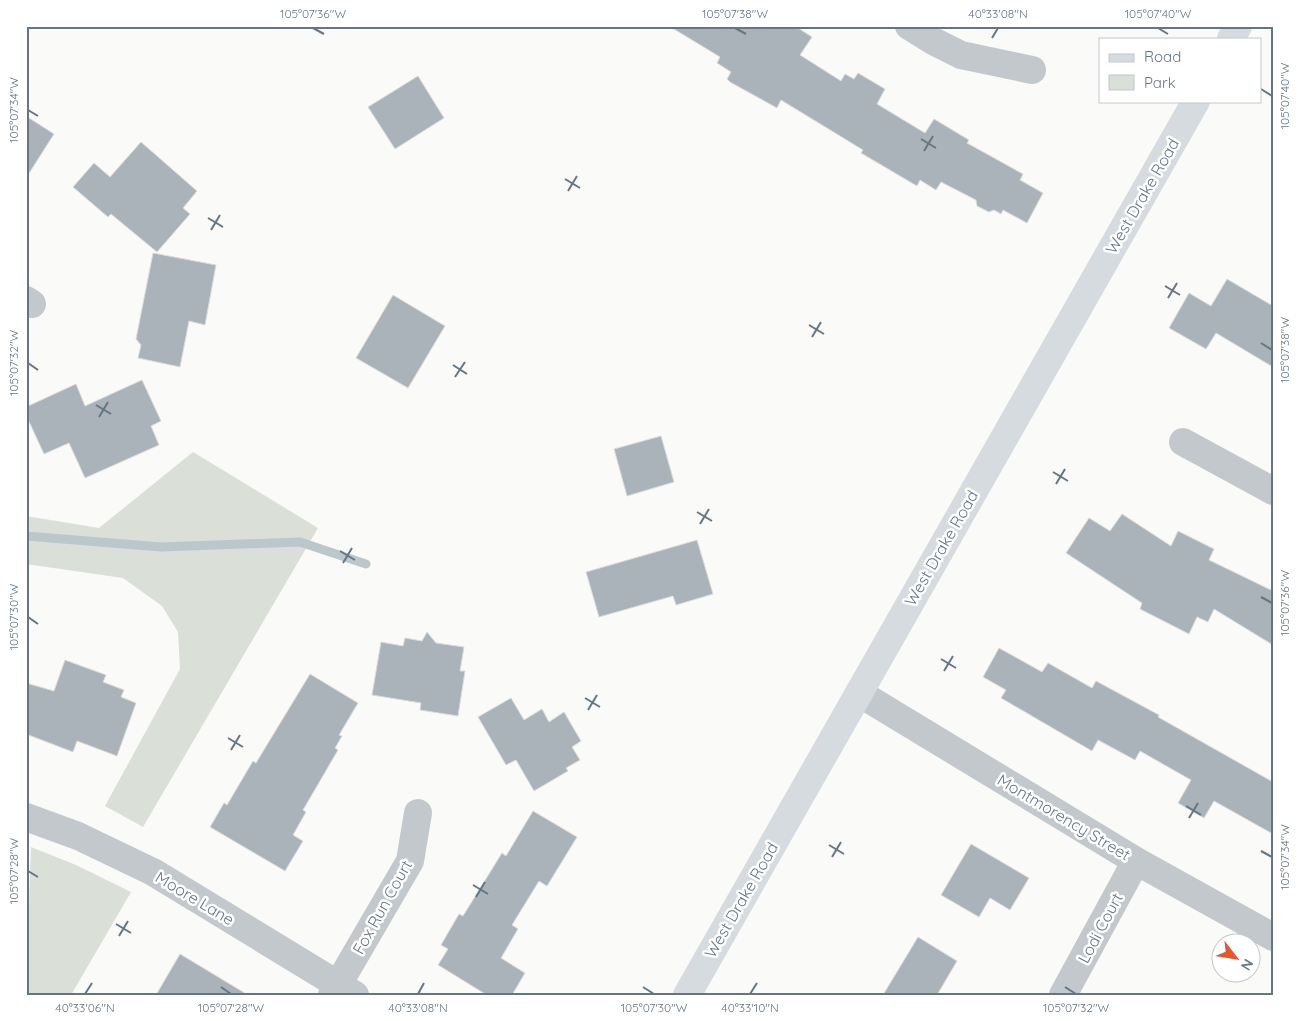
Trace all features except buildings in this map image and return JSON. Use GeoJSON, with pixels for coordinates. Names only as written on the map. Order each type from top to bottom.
{"type":"FeatureCollection","features":[{"type":"Feature","properties":{"kind":"main road"},"geometry":{"type":"LineString","coordinates":[[1232,38],[1238,26]]}},
{"type":"Feature","properties":{"kind":"main road","name":"West Drake Road"},"geometry":{"type":"LineString","coordinates":[[687,995],[1195,102]]}},
{"type":"Feature","properties":{"kind":"street"},"geometry":{"type":"LineString","coordinates":[[909,26],[933,42],[960,55],[1032,70]]}},
{"type":"Feature","properties":{"kind":"street"},"geometry":{"type":"LineString","coordinates":[[1183,442],[1273,491]]}},
{"type":"Feature","properties":{"kind":"street","name":"Montmorency Street"},"geometry":{"type":"LineString","coordinates":[[859,693],[1136,861],[1273,937]]}},
{"type":"Feature","properties":{"kind":"street","name":"Fox Run Court"},"geometry":{"type":"LineString","coordinates":[[342,991],[410,861],[418,814]]}},
{"type":"Feature","properties":{"kind":"street","name":"Moore Lane"},"geometry":{"type":"LineString","coordinates":[[26,817],[78,836],[153,872],[342,991]]}},
{"type":"Feature","properties":{"kind":"street","name":"Lodi Court"},"geometry":{"type":"LineString","coordinates":[[1063,995],[1136,861]]}},
{"type":"Feature","properties":{"kind":"green space"},"geometry":{"type":"Polygon","coordinates":[[[193,452],[318,528],[143,827],[105,806],[180,669],[178,632],[162,606],[123,578],[26,564],[26,516],[99,528],[193,452]]]}},
{"type":"Feature","properties":{"kind":"green space"},"geometry":{"type":"Polygon","coordinates":[[[31,847],[76,865],[131,892],[71,995],[26,995],[31,847]]]}},
{"type":"Feature","properties":{"kind":"waterway"},"geometry":{"type":"LineString","coordinates":[[26,536],[161,547],[300,542],[366,564]]}}]}
